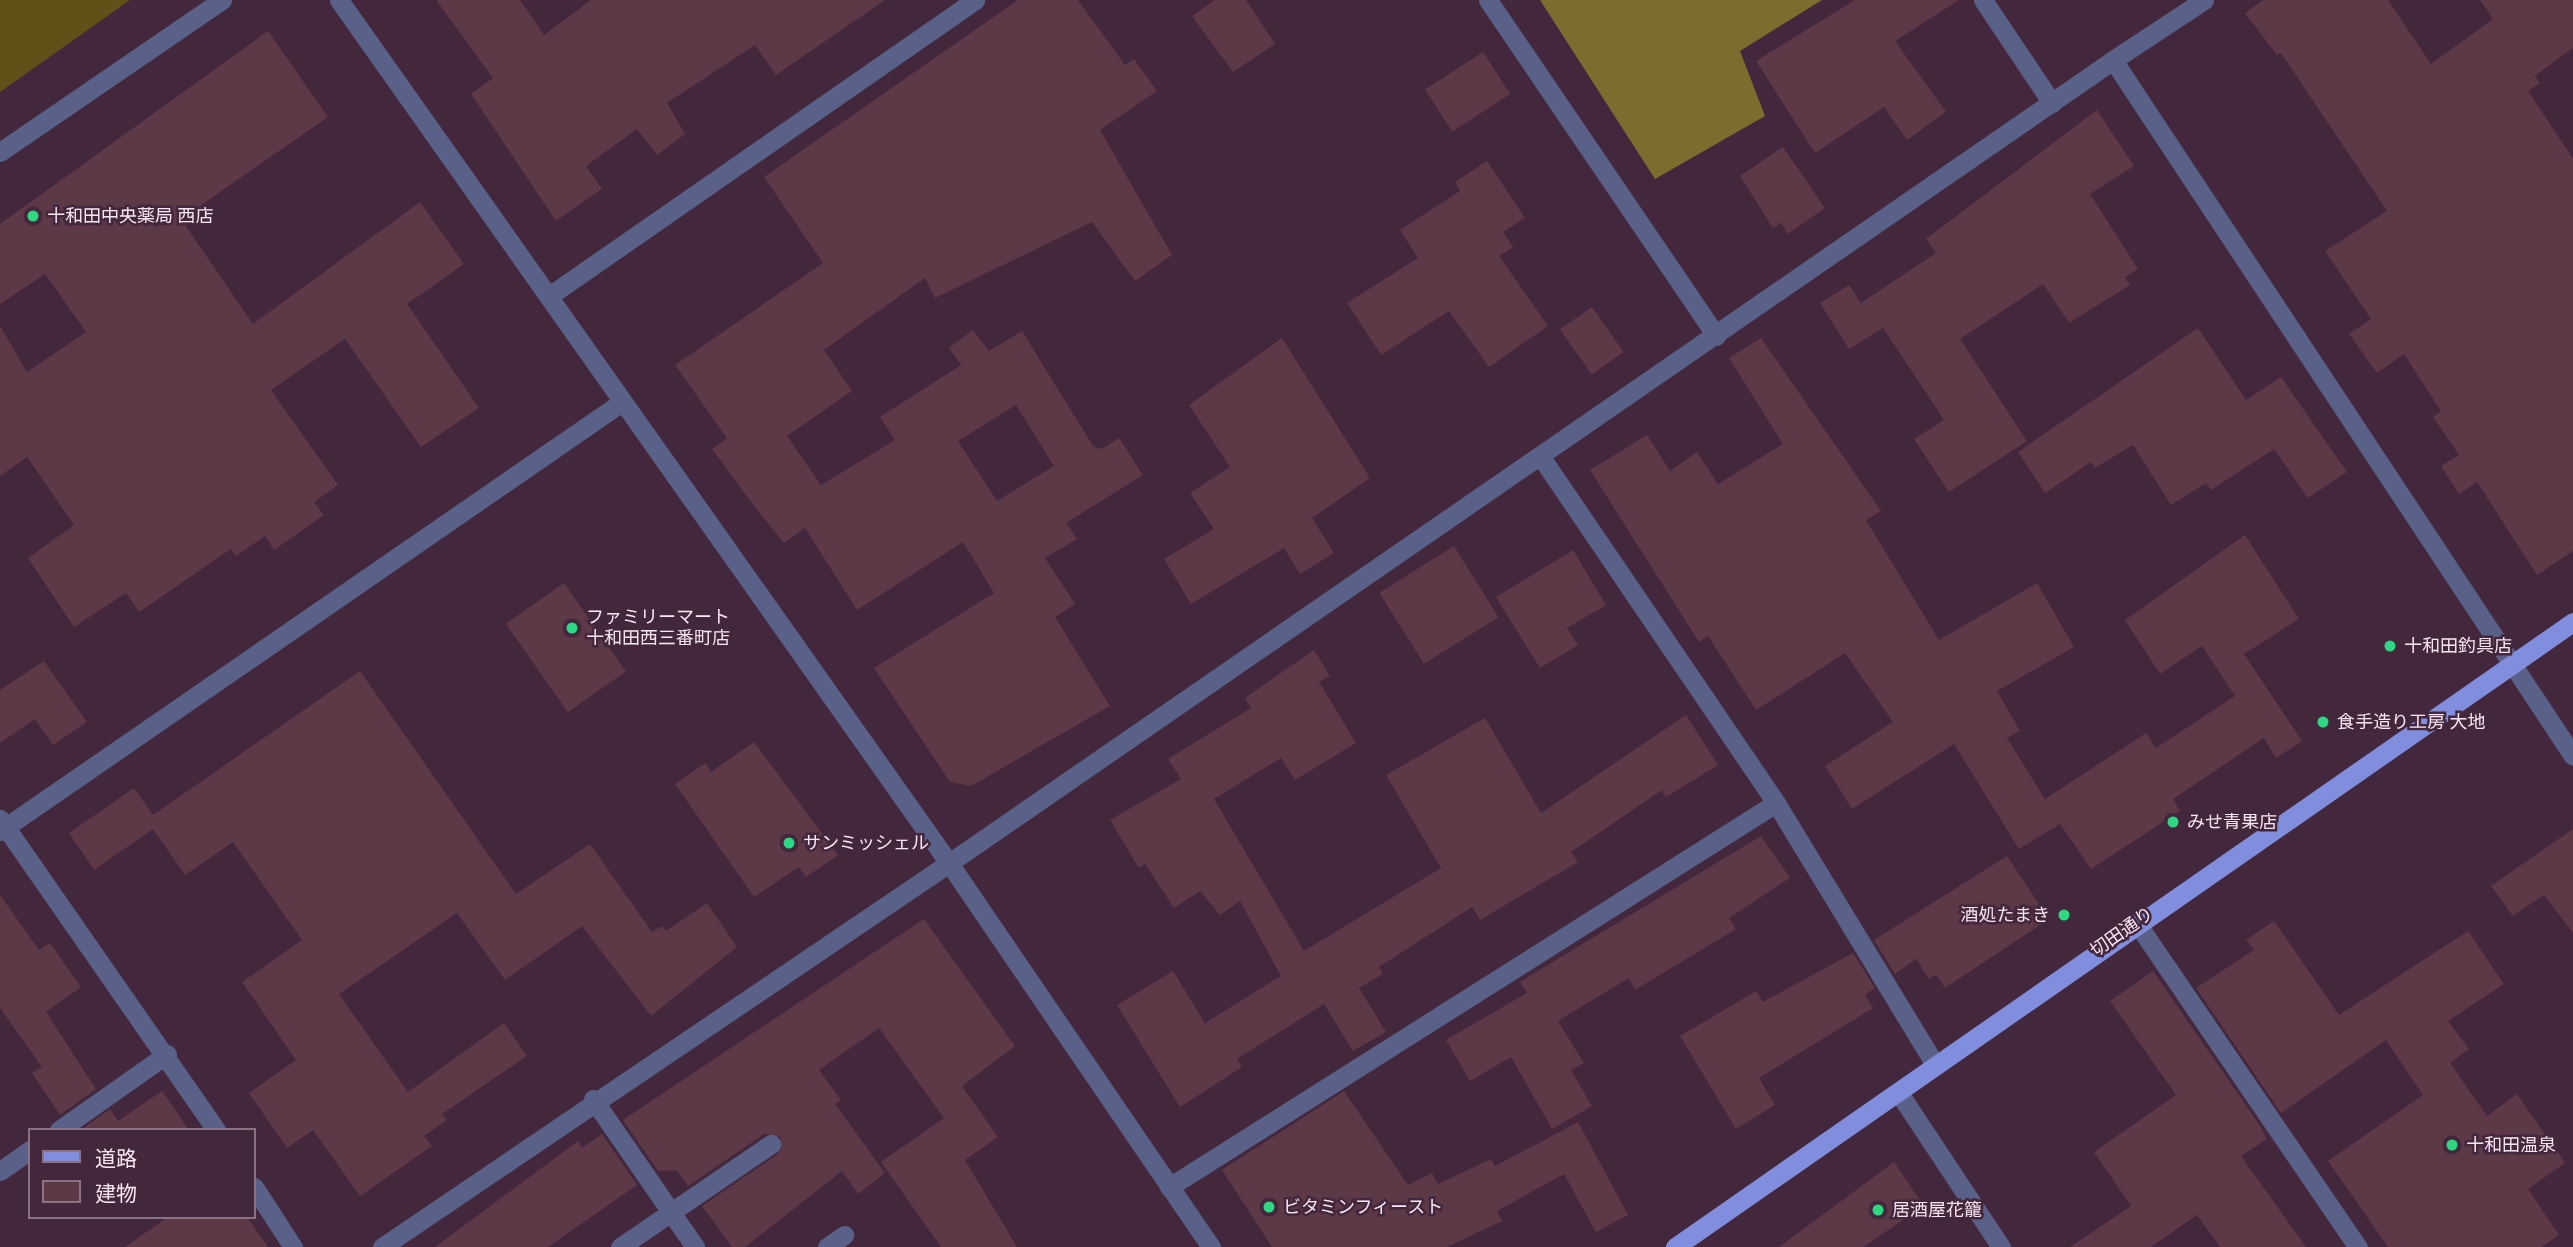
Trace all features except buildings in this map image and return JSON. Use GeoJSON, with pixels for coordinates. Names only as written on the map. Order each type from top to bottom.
{"type":"FeatureCollection","features":[{"type":"Feature","properties":{"kind":"main road","name":"切田通り"},"geometry":{"type":"LineString","coordinates":[[1675,1247],[1899,1093],[1935,1064],[2136,922],[2573,622]]}},
{"type":"Feature","properties":{"kind":"street"},"geometry":{"type":"LineString","coordinates":[[0,152],[222,0]]}},
{"type":"Feature","properties":{"kind":"street"},"geometry":{"type":"LineString","coordinates":[[339,0],[549,296],[619,404],[949,863],[1211,1247]]}},
{"type":"Feature","properties":{"kind":"street"},"geometry":{"type":"LineString","coordinates":[[549,296],[975,0]]}},
{"type":"Feature","properties":{"kind":"street"},"geometry":{"type":"LineString","coordinates":[[1488,0],[1716,336]]}},
{"type":"Feature","properties":{"kind":"street"},"geometry":{"type":"LineString","coordinates":[[1983,0],[2052,103]]}},
{"type":"Feature","properties":{"kind":"street"},"geometry":{"type":"LineString","coordinates":[[382,1247],[593,1100],[949,863],[2113,60],[2204,0]]}},
{"type":"Feature","properties":{"kind":"street"},"geometry":{"type":"LineString","coordinates":[[2113,60],[2573,756]]}},
{"type":"Feature","properties":{"kind":"street"},"geometry":{"type":"LineString","coordinates":[[215,1128],[167,1054],[2,826],[619,404]]}},
{"type":"Feature","properties":{"kind":"street"},"geometry":{"type":"LineString","coordinates":[[1541,457],[1776,803],[1935,1064]]}},
{"type":"Feature","properties":{"kind":"street"},"geometry":{"type":"LineString","coordinates":[[1169,1187],[1776,803]]}},
{"type":"Feature","properties":{"kind":"street"},"geometry":{"type":"LineString","coordinates":[[2136,922],[2358,1247]]}},
{"type":"Feature","properties":{"kind":"street"},"geometry":{"type":"LineString","coordinates":[[62,1128],[167,1054]]}},
{"type":"Feature","properties":{"kind":"street"},"geometry":{"type":"LineString","coordinates":[[1899,1093],[2001,1247]]}},
{"type":"Feature","properties":{"kind":"street"},"geometry":{"type":"LineString","coordinates":[[593,1100],[695,1247]]}},
{"type":"Feature","properties":{"kind":"street"},"geometry":{"type":"LineString","coordinates":[[620,1247],[771,1144]]}},
{"type":"Feature","properties":{"kind":"street"},"geometry":{"type":"LineString","coordinates":[[0,1171],[28,1151]]}},
{"type":"Feature","properties":{"kind":"street"},"geometry":{"type":"LineString","coordinates":[[256,1190],[293,1247]]}},
{"type":"Feature","properties":{"kind":"street"},"geometry":{"type":"LineString","coordinates":[[827,1247],[844,1235]]}},
{"type":"Feature","properties":{"kind":"shaded area"},"geometry":{"type":"Polygon","coordinates":[[[0,0],[130,0],[0,92],[0,0]]]}},
{"type":"Feature","properties":{"kind":"shaded area"},"geometry":{"type":"Polygon","coordinates":[[[1540,0],[1822,0],[1740,51],[1765,116],[1655,179],[1540,0]]]}},
{"type":"Feature","properties":{"kind":"place","name":"十和田中央薬局 西店"},"geometry":{"type":"Point","coordinates":[33,216]}},
{"type":"Feature","properties":{"kind":"place","name":"ファミリーマート 十和田西三番町店"},"geometry":{"type":"Point","coordinates":[572,628]}},
{"type":"Feature","properties":{"kind":"place","name":"十和田釣具店"},"geometry":{"type":"Point","coordinates":[2390,646]}},
{"type":"Feature","properties":{"kind":"place","name":"食手造り工房 大地"},"geometry":{"type":"Point","coordinates":[2323,722]}},
{"type":"Feature","properties":{"kind":"place","name":"みせ青果店"},"geometry":{"type":"Point","coordinates":[2173,822]}},
{"type":"Feature","properties":{"kind":"place","name":"サンミッシェル"},"geometry":{"type":"Point","coordinates":[789,843]}},
{"type":"Feature","properties":{"kind":"place","name":"酒処たまき"},"geometry":{"type":"Point","coordinates":[2064,915]}},
{"type":"Feature","properties":{"kind":"place","name":"十和田温泉"},"geometry":{"type":"Point","coordinates":[2452,1145]}},
{"type":"Feature","properties":{"kind":"place","name":"ビタミンフィースト"},"geometry":{"type":"Point","coordinates":[1269,1207]}},
{"type":"Feature","properties":{"kind":"place","name":"居酒屋花籠"},"geometry":{"type":"Point","coordinates":[1878,1210]}}]}
